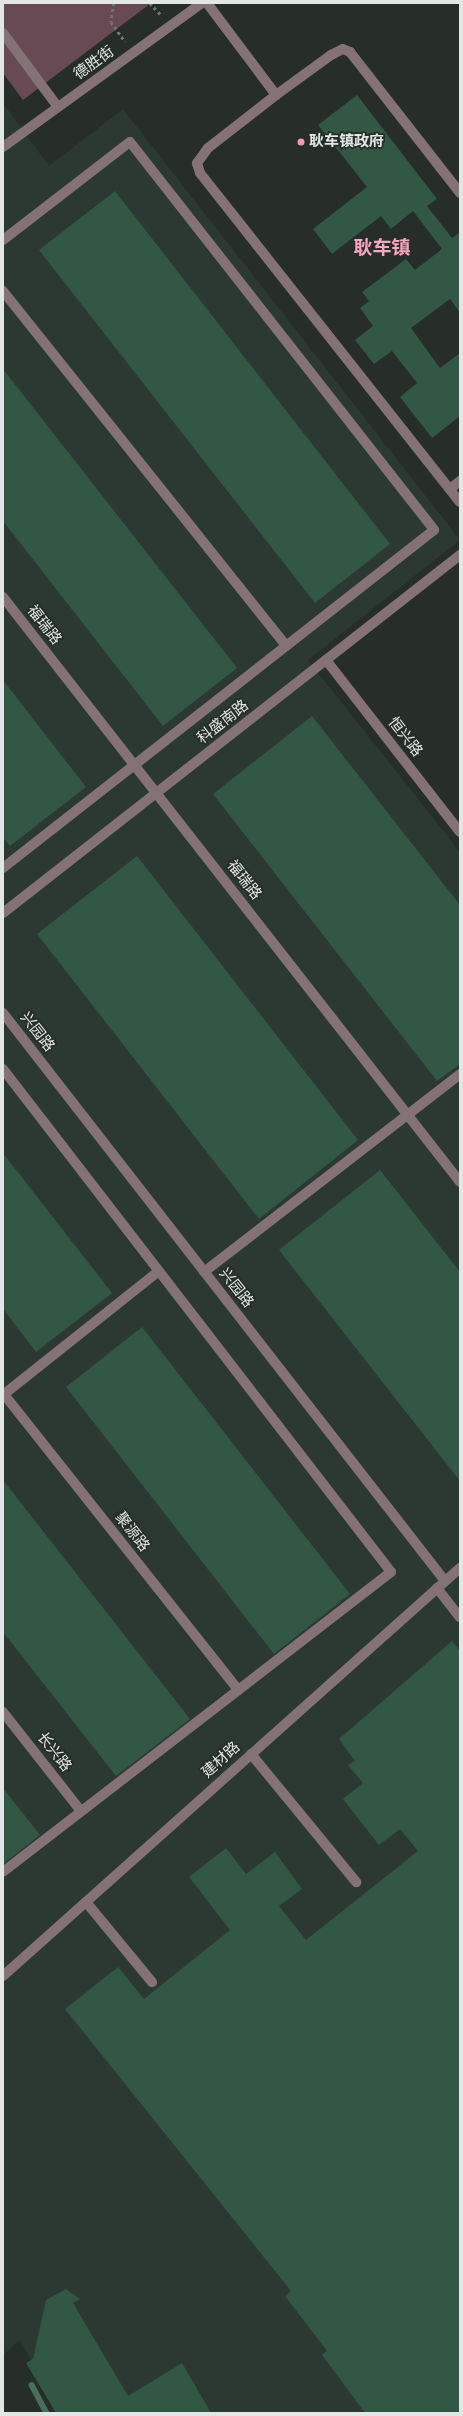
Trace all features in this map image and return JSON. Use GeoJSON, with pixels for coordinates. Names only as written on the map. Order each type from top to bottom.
{"type":"FeatureCollection","features":[{"type":"Feature","properties":{"kind":"street","name":"德胜街"},"geometry":{"type":"LineString","coordinates":[[3,147],[202,3]]}},
{"type":"Feature","properties":{"kind":"street"},"geometry":{"type":"LineString","coordinates":[[207,3],[276,95]]}},
{"type":"Feature","properties":{"kind":"street"},"geometry":{"type":"LineString","coordinates":[[3,33],[58,107]]}},
{"type":"Feature","properties":{"kind":"street"},"geometry":{"type":"LineString","coordinates":[[460,193],[350,52],[344,50],[331,55],[276,95],[208,148],[197,164],[200,173],[460,502]]}},
{"type":"Feature","properties":{"kind":"street"},"geometry":{"type":"LineString","coordinates":[[3,240],[130,142],[434,530],[3,868]]}},
{"type":"Feature","properties":{"kind":"street"},"geometry":{"type":"LineString","coordinates":[[3,291],[286,646]]}},
{"type":"Feature","properties":{"kind":"street"},"geometry":{"type":"LineString","coordinates":[[450,489],[460,481]]}},
{"type":"Feature","properties":{"kind":"street","name":"科盛南路"},"geometry":{"type":"LineString","coordinates":[[3,913],[460,555]]}},
{"type":"Feature","properties":{"kind":"street","name":"福瑞路"},"geometry":{"type":"LineString","coordinates":[[3,597],[460,1182]]}},
{"type":"Feature","properties":{"kind":"street","name":"恒兴路"},"geometry":{"type":"LineString","coordinates":[[326,660],[460,832]]}},
{"type":"Feature","properties":{"kind":"street","name":"兴园路"},"geometry":{"type":"LineString","coordinates":[[3,1013],[204,1272],[441,1584],[460,1617]]}},
{"type":"Feature","properties":{"kind":"street"},"geometry":{"type":"LineString","coordinates":[[3,1069],[391,1572],[3,1872]]}},
{"type":"Feature","properties":{"kind":"street"},"geometry":{"type":"LineString","coordinates":[[204,1272],[460,1074]]}},
{"type":"Feature","properties":{"kind":"street"},"geometry":{"type":"LineString","coordinates":[[3,1394],[159,1272]]}},
{"type":"Feature","properties":{"kind":"street","name":"聚源路"},"geometry":{"type":"LineString","coordinates":[[3,1394],[238,1690]]}},
{"type":"Feature","properties":{"kind":"street","name":"建材路"},"geometry":{"type":"LineString","coordinates":[[3,1976],[460,1568]]}},
{"type":"Feature","properties":{"kind":"street","name":"长兴路"},"geometry":{"type":"LineString","coordinates":[[3,1712],[81,1811]]}},
{"type":"Feature","properties":{"kind":"street"},"geometry":{"type":"LineString","coordinates":[[251,1754],[356,1882]]}},
{"type":"Feature","properties":{"kind":"street"},"geometry":{"type":"LineString","coordinates":[[86,1902],[152,1982]]}},
{"type":"Feature","properties":{"kind":"path"},"geometry":{"type":"LineString","coordinates":[[114,3],[111,22],[134,52]]}},
{"type":"Feature","properties":{"kind":"shaded area"},"geometry":{"type":"Polygon","coordinates":[[[3,3],[151,3],[23,100],[3,73],[3,3]]]}},
{"type":"Feature","properties":{"kind":"shaded area"},"geometry":{"type":"Polygon","coordinates":[[[3,103],[49,166],[123,109],[460,540],[308,660],[460,852],[460,2413],[59,2413],[20,2340],[3,2355],[3,103]]]}},
{"type":"Feature","properties":{"kind":"building"},"geometry":{"type":"Polygon","coordinates":[[[357,95],[437,199],[427,206],[452,238],[460,232],[460,313],[450,299],[411,328],[440,368],[460,353],[460,416],[432,438],[400,397],[417,383],[392,351],[374,364],[355,340],[373,326],[360,308],[369,301],[362,292],[406,259],[415,270],[442,249],[413,211],[391,229],[381,216],[332,254],[313,229],[367,187],[318,125],[357,95]]]}},
{"type":"Feature","properties":{"kind":"building"},"geometry":{"type":"Polygon","coordinates":[[[115,191],[390,544],[315,603],[39,250],[115,191]]]}},
{"type":"Feature","properties":{"kind":"building"},"geometry":{"type":"Polygon","coordinates":[[[3,369],[237,668],[163,726],[3,521],[3,369]]]}},
{"type":"Feature","properties":{"kind":"building"},"geometry":{"type":"Polygon","coordinates":[[[3,680],[86,787],[10,846],[3,838],[3,680]]]}},
{"type":"Feature","properties":{"kind":"building"},"geometry":{"type":"Polygon","coordinates":[[[312,716],[460,905],[460,1064],[437,1081],[213,794],[312,716]]]}},
{"type":"Feature","properties":{"kind":"building"},"geometry":{"type":"Polygon","coordinates":[[[137,856],[358,1140],[259,1219],[37,934],[137,856]]]}},
{"type":"Feature","properties":{"kind":"building"},"geometry":{"type":"Polygon","coordinates":[[[3,1153],[112,1293],[36,1352],[3,1309],[3,1153]]]}},
{"type":"Feature","properties":{"kind":"building"},"geometry":{"type":"Polygon","coordinates":[[[380,1170],[460,1272],[460,1481],[279,1250],[380,1170]]]}},
{"type":"Feature","properties":{"kind":"building"},"geometry":{"type":"Polygon","coordinates":[[[142,1327],[350,1594],[274,1654],[66,1387],[142,1327]]]}},
{"type":"Feature","properties":{"kind":"building"},"geometry":{"type":"Polygon","coordinates":[[[3,1480],[190,1719],[116,1776],[3,1632],[3,1480]]]}},
{"type":"Feature","properties":{"kind":"building"},"geometry":{"type":"Polygon","coordinates":[[[452,1641],[460,1651],[460,2413],[365,2413],[322,2355],[327,2351],[285,2296],[291,2291],[65,2009],[118,1967],[144,1999],[230,1930],[189,1877],[226,1848],[246,1874],[275,1852],[302,1889],[279,1906],[306,1940],[418,1851],[400,1829],[379,1845],[343,1799],[363,1783],[348,1765],[355,1761],[339,1739],[452,1641]]]}},
{"type":"Feature","properties":{"kind":"building"},"geometry":{"type":"Polygon","coordinates":[[[3,1788],[40,1835],[3,1864],[3,1788]]]}},
{"type":"Feature","properties":{"kind":"building"},"geometry":{"type":"Polygon","coordinates":[[[66,2289],[80,2299],[73,2303],[128,2396],[182,2363],[211,2413],[56,2413],[26,2363],[33,2359],[46,2300],[66,2289]]]}},
{"type":"Feature","properties":{"kind":"waterway"},"geometry":{"type":"LineString","coordinates":[[32,2385],[47,2413]]}},
{"type":"Feature","properties":{"kind":"place","name":"耿车镇政府"},"geometry":{"type":"Point","coordinates":[301,142]}},
{"type":"Feature","properties":{"kind":"district","name":"耿车镇"},"geometry":{"type":"Point","coordinates":[382,249]}}]}
